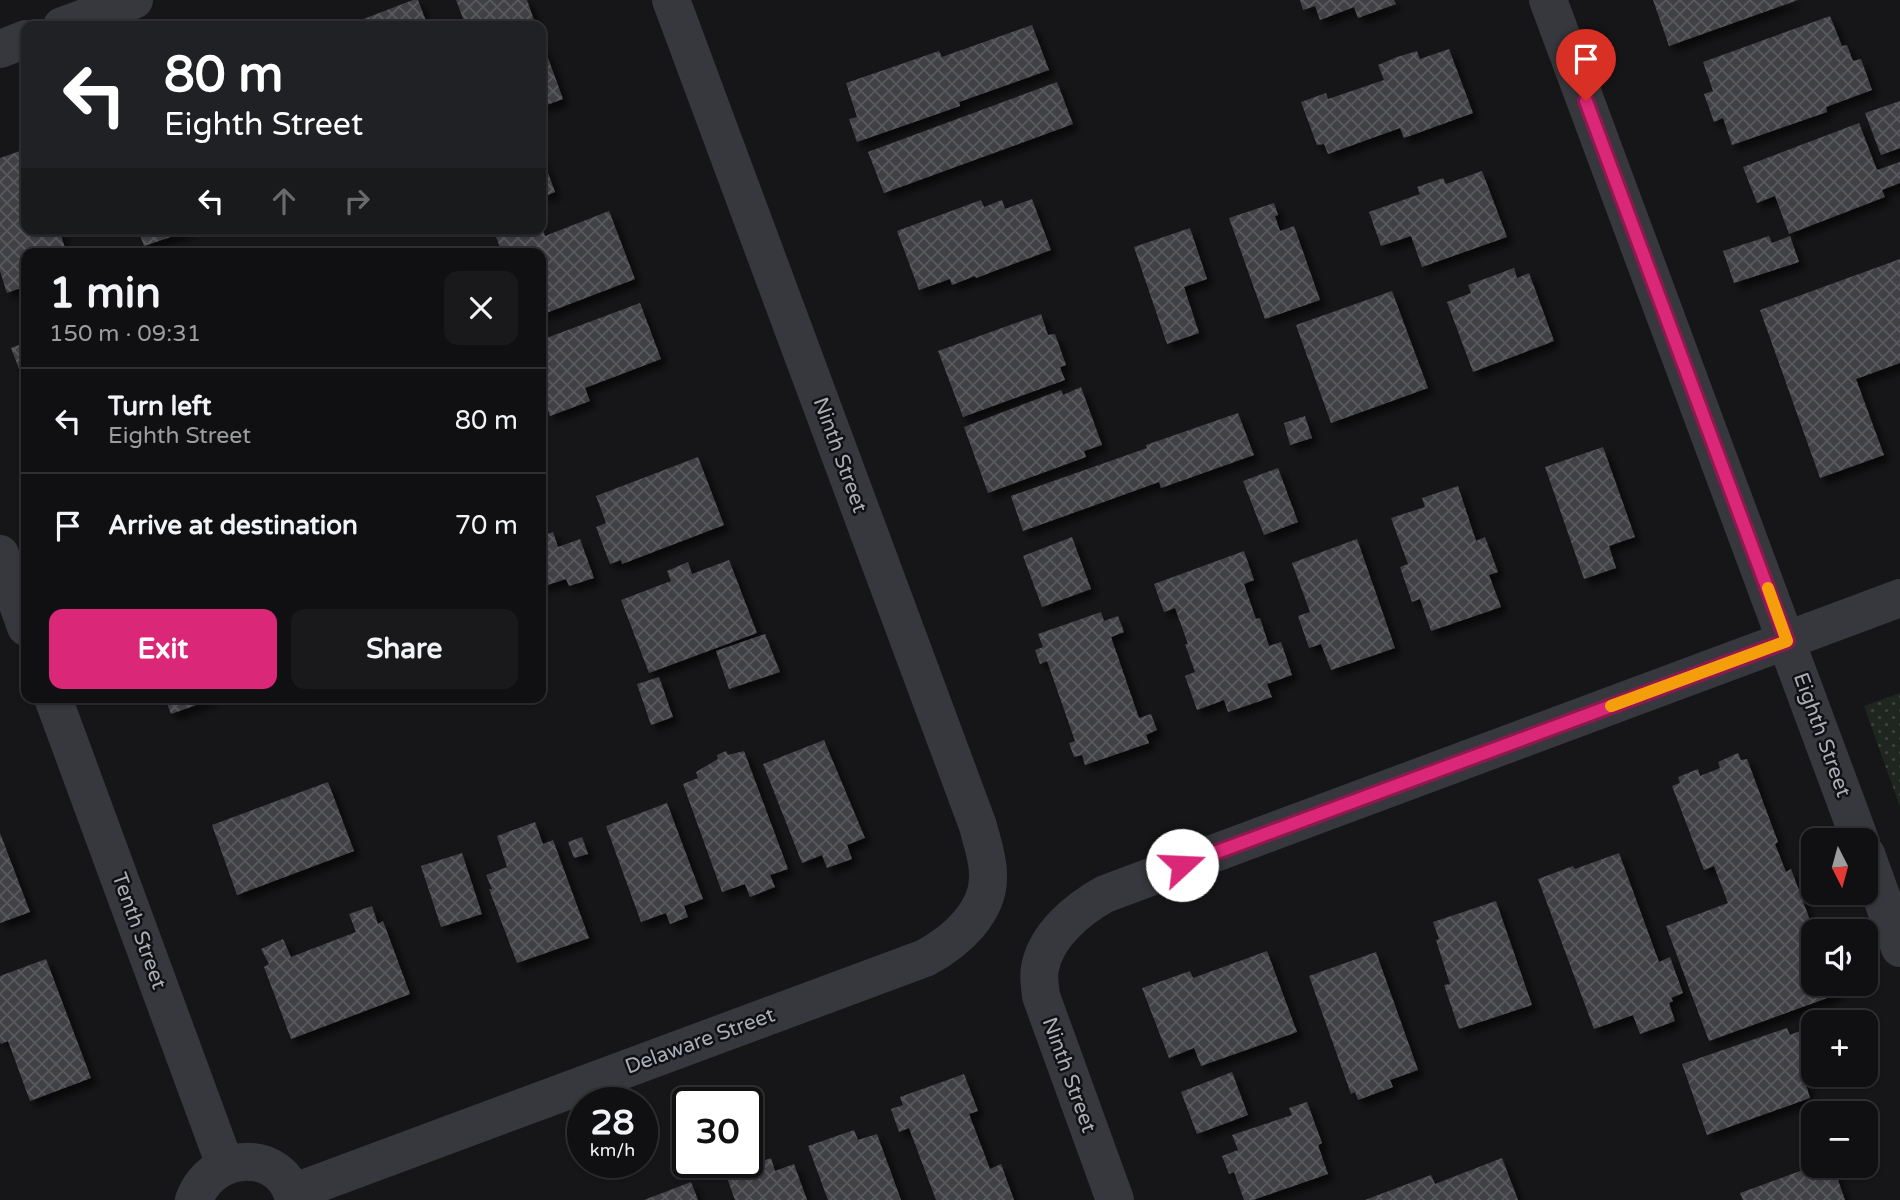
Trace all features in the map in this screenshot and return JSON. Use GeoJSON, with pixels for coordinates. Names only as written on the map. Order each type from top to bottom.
{"type":"FeatureCollection","features":[{"type":"Feature","properties":{"kind":"street"},"geometry":{"type":"LineString","coordinates":[[76,21],[134,0]]}},
{"type":"Feature","properties":{"kind":"street","name":"Ninth Street"},"geometry":{"type":"LineString","coordinates":[[671,0],[978,826],[988,888],[977,913]]}},
{"type":"Feature","properties":{"kind":"street","name":"Eighth Street"},"geometry":{"type":"LineString","coordinates":[[1548,0],[1856,828]]}},
{"type":"Feature","properties":{"kind":"street"},"geometry":{"type":"LineString","coordinates":[[0,49],[21,41]]}},
{"type":"Feature","properties":{"kind":"street"},"geometry":{"type":"LineString","coordinates":[[0,554],[21,613]]}},
{"type":"Feature","properties":{"kind":"street"},"geometry":{"type":"LineString","coordinates":[[1787,641],[1900,598]]}},
{"type":"Feature","properties":{"kind":"street","name":"Ninth Street"},"geometry":{"type":"LineString","coordinates":[[1115,1200],[1041,996],[1039,969],[1046,948],[1088,903],[1105,894],[1787,641]]}},
{"type":"Feature","properties":{"kind":"street","name":"Tenth Street"},"geometry":{"type":"LineString","coordinates":[[54,703],[225,1165]]}},
{"type":"Feature","properties":{"kind":"street"},"geometry":{"type":"LineString","coordinates":[[1878,887],[1900,948]]}},
{"type":"Feature","properties":{"kind":"street","name":"Delaware Street"},"geometry":{"type":"LineString","coordinates":[[293,1197],[925,958],[953,940],[977,913]]}},
{"type":"Feature","properties":{"kind":"street"},"geometry":{"type":"LineString","coordinates":[[194,1200],[201,1184],[211,1173],[225,1165],[241,1161],[272,1169],[284,1179],[293,1197]]}},
{"type":"Feature","properties":{"kind":"shaded area"},"geometry":{"type":"Polygon","coordinates":[[[1900,693],[1900,807],[1864,706],[1900,693]]]}},
{"type":"Feature","properties":{"kind":"building"},"geometry":{"type":"Polygon","coordinates":[[[418,0],[426,21],[358,21],[418,0]]]}},
{"type":"Feature","properties":{"kind":"building"},"geometry":{"type":"Polygon","coordinates":[[[456,0],[527,0],[534,21],[464,21],[456,0]]]}},
{"type":"Feature","properties":{"kind":"building"},"geometry":{"type":"Polygon","coordinates":[[[1300,0],[1394,0],[1396,4],[1358,18],[1354,7],[1320,20],[1315,6],[1303,10],[1300,0]]]}},
{"type":"Feature","properties":{"kind":"building"},"geometry":{"type":"Polygon","coordinates":[[[1653,0],[1798,0],[1669,46],[1653,0]]]}},
{"type":"Feature","properties":{"kind":"building"},"geometry":{"type":"Polygon","coordinates":[[[1830,16],[1842,46],[1847,45],[1853,61],[1861,59],[1872,90],[1826,107],[1827,112],[1732,145],[1723,118],[1714,122],[1704,94],[1713,91],[1703,62],[1830,16]]]}},
{"type":"Feature","properties":{"kind":"building"},"geometry":{"type":"Polygon","coordinates":[[[1032,25],[1049,70],[959,102],[960,106],[857,142],[849,119],[857,117],[846,83],[939,51],[942,57],[1032,25]]]}},
{"type":"Feature","properties":{"kind":"building"},"geometry":{"type":"Polygon","coordinates":[[[1449,49],[1473,113],[1404,138],[1400,128],[1328,154],[1324,144],[1317,145],[1301,102],[1326,93],[1328,99],[1384,80],[1378,65],[1397,57],[1417,51],[1420,59],[1449,49]]]}},
{"type":"Feature","properties":{"kind":"building"},"geometry":{"type":"Polygon","coordinates":[[[546,53],[563,99],[546,105],[546,53]]]}},
{"type":"Feature","properties":{"kind":"building"},"geometry":{"type":"Polygon","coordinates":[[[1057,82],[1073,124],[884,193],[868,152],[1057,82]]]}},
{"type":"Feature","properties":{"kind":"building"},"geometry":{"type":"Polygon","coordinates":[[[1900,101],[1900,148],[1881,155],[1865,113],[1900,101]]]}},
{"type":"Feature","properties":{"kind":"building"},"geometry":{"type":"Polygon","coordinates":[[[1859,123],[1877,170],[1900,162],[1900,183],[1882,190],[1885,197],[1789,234],[1775,196],[1757,203],[1743,167],[1859,123]]]}},
{"type":"Feature","properties":{"kind":"building"},"geometry":{"type":"Polygon","coordinates":[[[21,151],[21,235],[61,235],[65,248],[21,248],[21,288],[7,293],[0,271],[0,158],[21,151]]]}},
{"type":"Feature","properties":{"kind":"building"},"geometry":{"type":"Polygon","coordinates":[[[546,168],[555,192],[546,196],[546,168]]]}},
{"type":"Feature","properties":{"kind":"building"},"geometry":{"type":"Polygon","coordinates":[[[1482,171],[1507,237],[1422,267],[1411,236],[1381,246],[1369,212],[1420,194],[1417,187],[1443,178],[1446,184],[1482,171]]]}},
{"type":"Feature","properties":{"kind":"building"},"geometry":{"type":"Polygon","coordinates":[[[1032,199],[1051,250],[976,278],[975,276],[952,285],[950,279],[919,290],[897,231],[981,200],[984,207],[1002,200],[1005,209],[1032,199]]]}},
{"type":"Feature","properties":{"kind":"building"},"geometry":{"type":"Polygon","coordinates":[[[1274,203],[1280,231],[1294,226],[1320,300],[1265,319],[1229,218],[1274,203]]]}},
{"type":"Feature","properties":{"kind":"building"},"geometry":{"type":"Polygon","coordinates":[[[609,211],[635,279],[546,313],[546,248],[498,248],[500,247],[496,237],[545,236],[609,211]]]}},
{"type":"Feature","properties":{"kind":"building"},"geometry":{"type":"Polygon","coordinates":[[[1190,228],[1207,279],[1184,287],[1199,333],[1167,344],[1134,247],[1190,228]]]}},
{"type":"Feature","properties":{"kind":"building"},"geometry":{"type":"Polygon","coordinates":[[[140,235],[176,235],[144,246],[140,235]]]}},
{"type":"Feature","properties":{"kind":"building"},"geometry":{"type":"Polygon","coordinates":[[[1769,236],[1772,243],[1790,236],[1799,262],[1734,283],[1723,251],[1769,236]]]}},
{"type":"Feature","properties":{"kind":"building"},"geometry":{"type":"Polygon","coordinates":[[[1900,259],[1900,363],[1856,379],[1884,455],[1820,478],[1760,310],[1900,259]]]}},
{"type":"Feature","properties":{"kind":"building"},"geometry":{"type":"Polygon","coordinates":[[[1514,268],[1517,278],[1529,273],[1554,341],[1473,372],[1447,302],[1471,293],[1468,285],[1514,268]]]}},
{"type":"Feature","properties":{"kind":"building"},"geometry":{"type":"Polygon","coordinates":[[[1392,291],[1428,388],[1331,423],[1296,325],[1392,291]]]}},
{"type":"Feature","properties":{"kind":"building"},"geometry":{"type":"Polygon","coordinates":[[[640,303],[661,359],[585,388],[590,401],[550,416],[546,406],[546,338],[640,303]]]}},
{"type":"Feature","properties":{"kind":"building"},"geometry":{"type":"Polygon","coordinates":[[[1041,314],[1048,335],[1055,334],[1066,365],[1060,367],[1065,380],[963,417],[938,351],[1041,314]]]}},
{"type":"Feature","properties":{"kind":"building"},"geometry":{"type":"Polygon","coordinates":[[[21,344],[21,374],[11,348],[21,344]]]}},
{"type":"Feature","properties":{"kind":"building"},"geometry":{"type":"Polygon","coordinates":[[[1081,387],[1102,445],[1084,451],[1086,457],[988,493],[964,427],[1061,390],[1063,395],[1081,387]]]}},
{"type":"Feature","properties":{"kind":"building"},"geometry":{"type":"Polygon","coordinates":[[[1238,413],[1254,455],[1161,488],[1159,482],[1023,531],[1011,496],[1238,413]]]}},
{"type":"Feature","properties":{"kind":"building"},"geometry":{"type":"Polygon","coordinates":[[[1305,416],[1312,438],[1290,445],[1284,423],[1305,416]]]}},
{"type":"Feature","properties":{"kind":"building"},"geometry":{"type":"Polygon","coordinates":[[[1603,447],[1635,537],[1609,546],[1616,568],[1584,579],[1545,467],[1603,447]]]}},
{"type":"Feature","properties":{"kind":"building"},"geometry":{"type":"Polygon","coordinates":[[[698,457],[724,525],[622,564],[621,560],[610,564],[596,527],[606,523],[596,496],[698,457]]]}},
{"type":"Feature","properties":{"kind":"building"},"geometry":{"type":"Polygon","coordinates":[[[1278,468],[1298,522],[1264,535],[1243,481],[1278,468]]]}},
{"type":"Feature","properties":{"kind":"building"},"geometry":{"type":"Polygon","coordinates":[[[1458,486],[1476,541],[1485,537],[1498,572],[1489,575],[1501,607],[1431,631],[1420,599],[1412,602],[1400,567],[1408,564],[1391,518],[1425,507],[1422,498],[1458,486]]]}},
{"type":"Feature","properties":{"kind":"building"},"geometry":{"type":"Polygon","coordinates":[[[553,532],[558,547],[580,539],[594,578],[569,586],[566,579],[546,585],[546,534],[553,532]]]}},
{"type":"Feature","properties":{"kind":"building"},"geometry":{"type":"Polygon","coordinates":[[[1072,537],[1091,589],[1042,607],[1023,556],[1072,537]]]}},
{"type":"Feature","properties":{"kind":"building"},"geometry":{"type":"Polygon","coordinates":[[[1357,539],[1395,648],[1331,670],[1321,644],[1309,648],[1298,616],[1310,612],[1292,563],[1357,539]]]}},
{"type":"Feature","properties":{"kind":"building"},"geometry":{"type":"Polygon","coordinates":[[[1244,551],[1254,580],[1244,584],[1256,619],[1260,618],[1269,646],[1281,642],[1292,675],[1267,684],[1272,697],[1228,712],[1224,700],[1197,710],[1185,676],[1195,672],[1185,644],[1188,644],[1175,608],[1164,612],[1154,584],[1244,551]]]}},
{"type":"Feature","properties":{"kind":"building"},"geometry":{"type":"Polygon","coordinates":[[[729,560],[757,633],[649,673],[621,600],[671,581],[667,571],[688,562],[692,574],[729,560]]]}},
{"type":"Feature","properties":{"kind":"building"},"geometry":{"type":"Polygon","coordinates":[[[1101,612],[1104,621],[1118,616],[1124,632],[1111,637],[1139,718],[1151,714],[1157,730],[1146,735],[1149,743],[1085,765],[1082,755],[1074,757],[1069,743],[1075,741],[1047,661],[1040,664],[1035,650],[1043,647],[1038,634],[1101,612]]]}},
{"type":"Feature","properties":{"kind":"building"},"geometry":{"type":"Polygon","coordinates":[[[765,634],[780,672],[729,689],[716,651],[765,634]]]}},
{"type":"Feature","properties":{"kind":"building"},"geometry":{"type":"Polygon","coordinates":[[[659,677],[673,717],[651,725],[637,684],[659,677]]]}},
{"type":"Feature","properties":{"kind":"building"},"geometry":{"type":"Polygon","coordinates":[[[167,703],[202,703],[171,714],[167,703]]]}},
{"type":"Feature","properties":{"kind":"building"},"geometry":{"type":"Polygon","coordinates":[[[824,740],[865,838],[847,845],[852,859],[827,868],[822,855],[802,863],[763,764],[824,740]]]}},
{"type":"Feature","properties":{"kind":"building"},"geometry":{"type":"Polygon","coordinates":[[[726,751],[728,755],[744,751],[788,869],[770,875],[775,887],[750,897],[745,884],[722,892],[683,784],[698,778],[696,772],[726,751]]]}},
{"type":"Feature","properties":{"kind":"building"},"geometry":{"type":"Polygon","coordinates":[[[1738,753],[1741,760],[1747,759],[1778,842],[1775,844],[1786,872],[1791,869],[1801,896],[1801,905],[1804,905],[1810,919],[1801,919],[1801,996],[1833,996],[1709,1041],[1666,926],[1728,903],[1714,866],[1704,870],[1672,786],[1680,783],[1678,777],[1698,769],[1700,776],[1720,768],[1718,762],[1738,753]]]}},
{"type":"Feature","properties":{"kind":"building"},"geometry":{"type":"Polygon","coordinates":[[[328,782],[354,851],[237,895],[212,825],[328,782]]]}},
{"type":"Feature","properties":{"kind":"building"},"geometry":{"type":"Polygon","coordinates":[[[667,803],[703,899],[684,906],[688,917],[670,924],[666,913],[641,922],[606,826],[667,803]]]}},
{"type":"Feature","properties":{"kind":"building"},"geometry":{"type":"Polygon","coordinates":[[[535,822],[543,844],[553,840],[589,938],[517,963],[486,875],[507,867],[497,836],[535,822]]]}},
{"type":"Feature","properties":{"kind":"building"},"geometry":{"type":"Polygon","coordinates":[[[0,833],[30,912],[0,923],[0,833]]]}},
{"type":"Feature","properties":{"kind":"building"},"geometry":{"type":"Polygon","coordinates":[[[582,837],[588,854],[574,858],[568,842],[582,837]]]}},
{"type":"Feature","properties":{"kind":"building"},"geometry":{"type":"Polygon","coordinates":[[[462,853],[482,914],[441,927],[421,866],[462,853]]]}},
{"type":"Feature","properties":{"kind":"building"},"geometry":{"type":"Polygon","coordinates":[[[1619,853],[1659,962],[1670,957],[1683,993],[1671,998],[1673,1001],[1669,1003],[1675,1021],[1640,1034],[1633,1015],[1594,1029],[1538,879],[1619,853]]]}},
{"type":"Feature","properties":{"kind":"building"},"geometry":{"type":"Polygon","coordinates":[[[1496,901],[1532,1005],[1459,1029],[1444,985],[1450,984],[1433,922],[1496,901]]]}},
{"type":"Feature","properties":{"kind":"building"},"geometry":{"type":"Polygon","coordinates":[[[372,906],[378,924],[383,921],[410,994],[291,1039],[264,967],[269,964],[261,949],[283,939],[291,957],[356,932],[349,914],[372,906]]]}},
{"type":"Feature","properties":{"kind":"building"},"geometry":{"type":"Polygon","coordinates":[[[1267,951],[1297,1032],[1201,1066],[1194,1048],[1169,1058],[1142,988],[1190,971],[1193,978],[1267,951]]]}},
{"type":"Feature","properties":{"kind":"building"},"geometry":{"type":"Polygon","coordinates":[[[1376,952],[1418,1070],[1390,1080],[1393,1087],[1358,1100],[1355,1092],[1351,1094],[1309,976],[1376,952]]]}},
{"type":"Feature","properties":{"kind":"building"},"geometry":{"type":"Polygon","coordinates":[[[46,959],[91,1078],[30,1101],[8,1041],[1,1044],[0,1042],[0,976],[46,959]]]}},
{"type":"Feature","properties":{"kind":"building"},"geometry":{"type":"Polygon","coordinates":[[[1787,1028],[1790,1035],[1800,1031],[1801,1087],[1806,1087],[1810,1098],[1707,1135],[1682,1064],[1787,1028]]]}},
{"type":"Feature","properties":{"kind":"building"},"geometry":{"type":"Polygon","coordinates":[[[1232,1072],[1248,1115],[1197,1134],[1181,1092],[1232,1072]]]}},
{"type":"Feature","properties":{"kind":"building"},"geometry":{"type":"Polygon","coordinates":[[[964,1074],[978,1111],[969,1114],[990,1169],[1001,1164],[1014,1200],[936,1200],[909,1128],[899,1132],[891,1109],[903,1105],[900,1097],[964,1074]]]}},
{"type":"Feature","properties":{"kind":"building"},"geometry":{"type":"Polygon","coordinates":[[[1307,1102],[1322,1143],[1318,1145],[1328,1174],[1253,1200],[1244,1200],[1234,1172],[1229,1174],[1222,1156],[1238,1150],[1232,1135],[1292,1115],[1289,1108],[1307,1102]]]}},
{"type":"Feature","properties":{"kind":"building"},"geometry":{"type":"Polygon","coordinates":[[[854,1130],[858,1140],[877,1134],[901,1200],[828,1200],[808,1146],[854,1130]]]}},
{"type":"Feature","properties":{"kind":"building"},"geometry":{"type":"Polygon","coordinates":[[[771,1158],[775,1171],[794,1164],[807,1200],[735,1200],[727,1178],[763,1178],[763,1161],[771,1158]]]}},
{"type":"Feature","properties":{"kind":"building"},"geometry":{"type":"Polygon","coordinates":[[[1502,1158],[1518,1200],[1365,1200],[1431,1175],[1435,1184],[1502,1158]]]}},
{"type":"Feature","properties":{"kind":"building"},"geometry":{"type":"Polygon","coordinates":[[[1801,1171],[1801,1178],[1837,1178],[1845,1200],[1743,1200],[1740,1193],[1801,1171]]]}},
{"type":"Feature","properties":{"kind":"building"},"geometry":{"type":"Polygon","coordinates":[[[691,1182],[698,1200],[644,1200],[691,1182]]]}},
{"type":"Feature","properties":{"kind":"slow traffic"},"geometry":{"type":"LineString","coordinates":[[1611,706],[1787,641],[1768,588]]}},
{"type":"Feature","properties":{"kind":"route"},"geometry":{"type":"LineString","coordinates":[[1182,865],[1787,641],[1586,101]]}}]}
